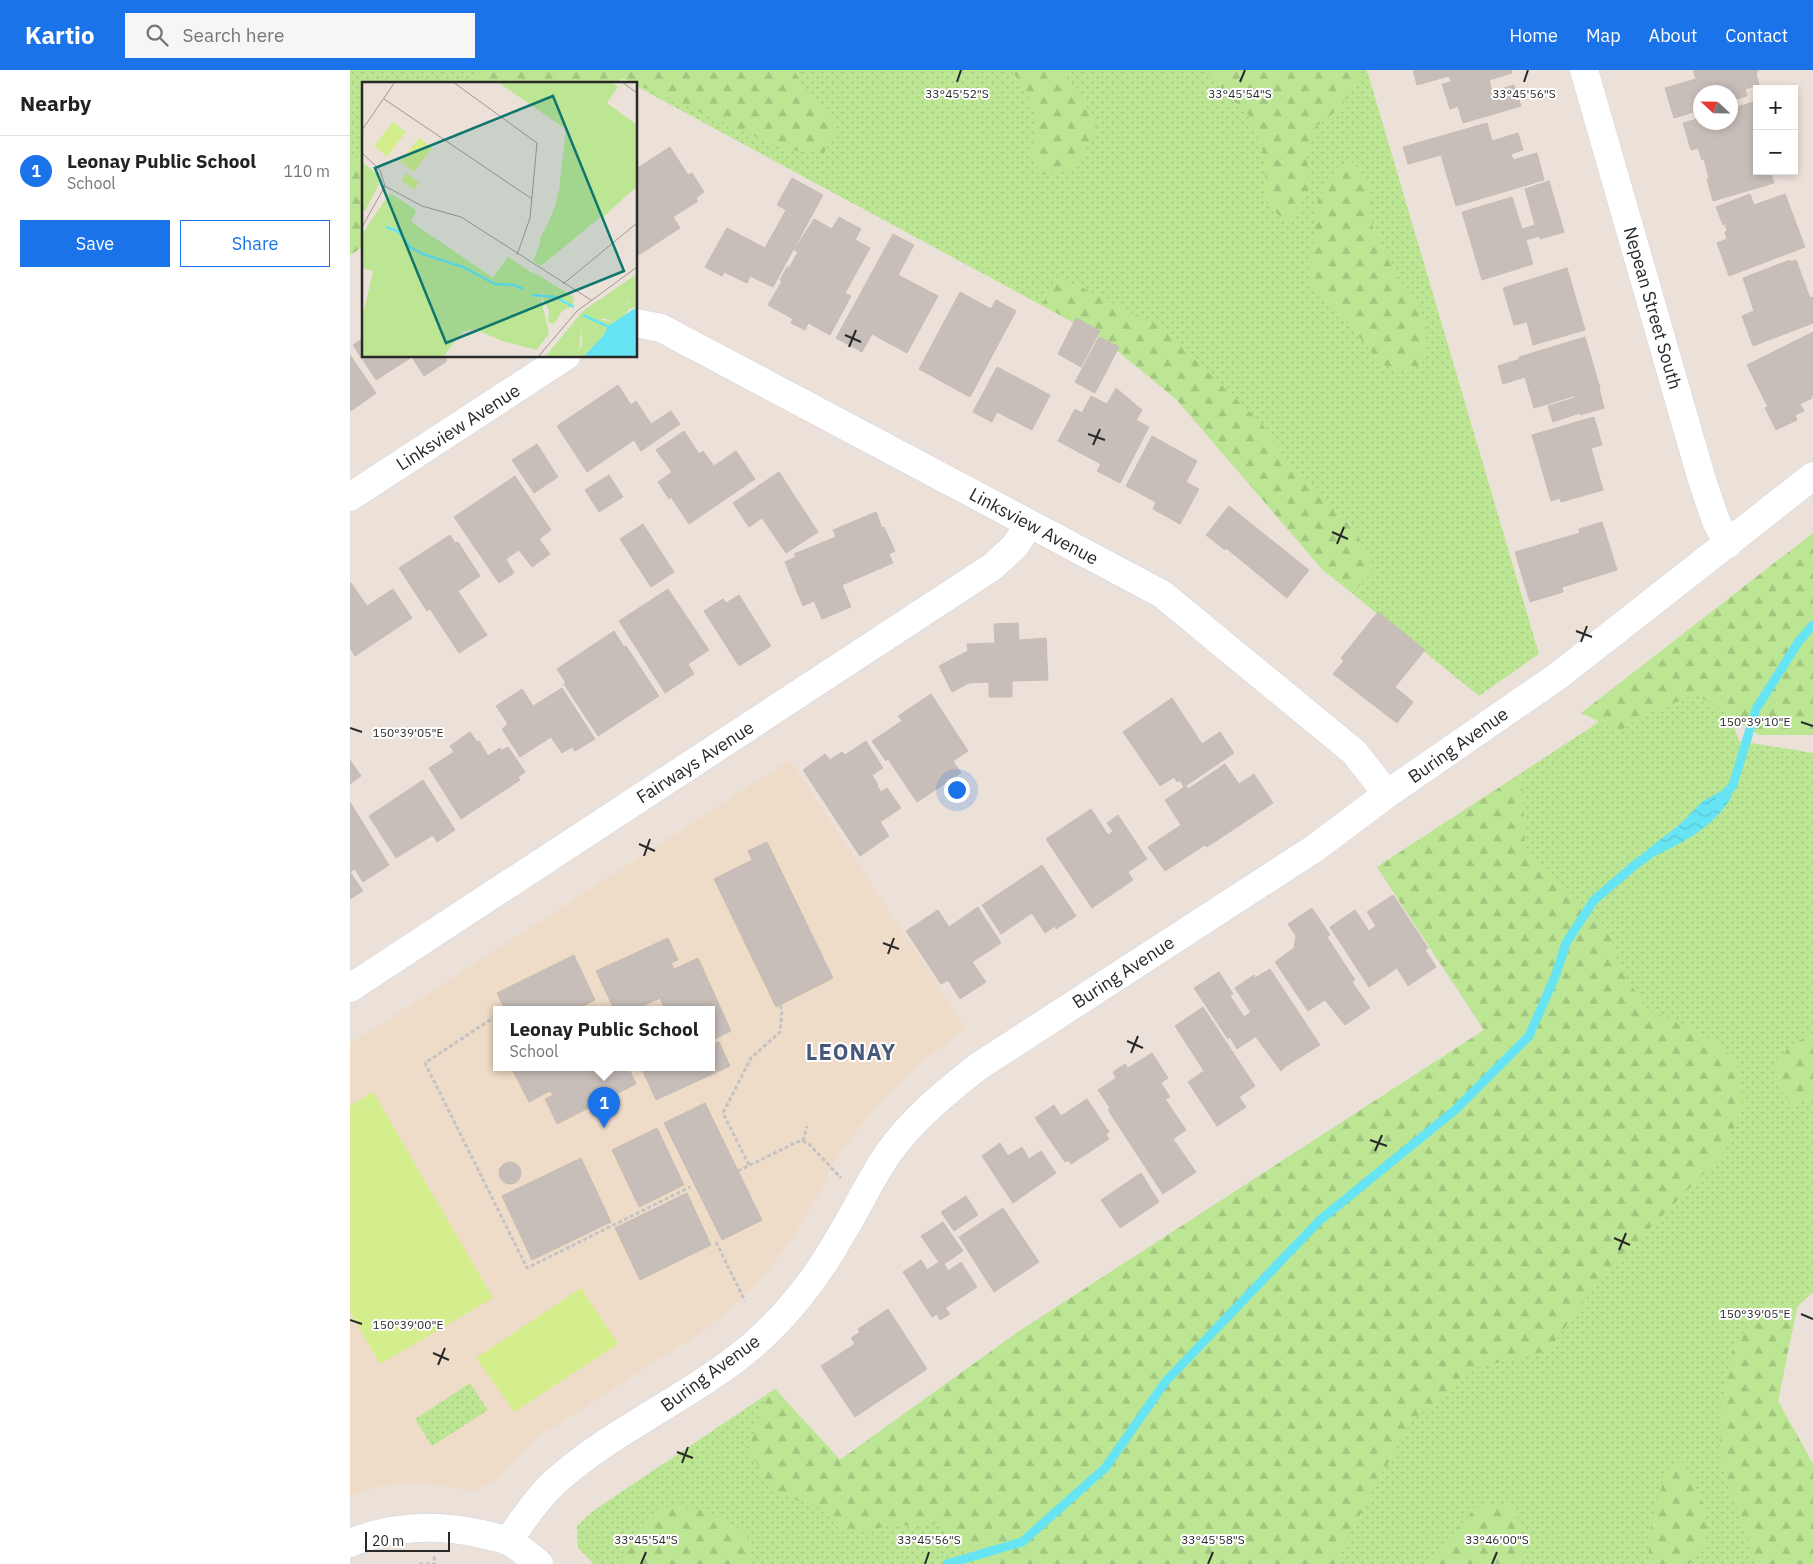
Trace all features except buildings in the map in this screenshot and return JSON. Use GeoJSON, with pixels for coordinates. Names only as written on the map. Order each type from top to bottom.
{"type":"FeatureCollection","features":[{"type":"Feature","properties":{"kind":"street","name":"Nepean Street South"},"geometry":{"type":"LineString","coordinates":[[1584,70],[1702,480],[1716,521],[1728,544]]}},
{"type":"Feature","properties":{"kind":"street","name":"Linksview Avenue"},"geometry":{"type":"LineString","coordinates":[[638,324],[661,328],[1162,594],[1354,752],[1387,794]]}},
{"type":"Feature","properties":{"kind":"street","name":"Linksview Avenue"},"geometry":{"type":"LineString","coordinates":[[350,497],[563,358]]}},
{"type":"Feature","properties":{"kind":"street","name":"Buring Avenue"},"geometry":{"type":"LineString","coordinates":[[508,1541],[540,1497],[570,1468],[729,1364],[768,1331],[788,1310],[817,1273],[835,1246],[869,1182],[888,1153],[918,1118],[955,1085],[979,1066],[1314,848],[1387,794],[1558,676],[1813,476]]}},
{"type":"Feature","properties":{"kind":"street","name":"Fairways Avenue"},"geometry":{"type":"LineString","coordinates":[[350,988],[992,567],[1014,547],[1030,524]]}},
{"type":"Feature","properties":{"kind":"street"},"geometry":{"type":"LineString","coordinates":[[350,1543],[378,1534],[434,1527],[472,1532],[508,1541],[539,1564]]}},
{"type":"Feature","properties":{"kind":"path"},"geometry":{"type":"LineString","coordinates":[[749,1165],[723,1113],[751,1058],[780,1032],[782,1011],[780,1005]]}},
{"type":"Feature","properties":{"kind":"path"},"geometry":{"type":"LineString","coordinates":[[493,1018],[425,1063],[527,1268],[690,1187]]}},
{"type":"Feature","properties":{"kind":"path"},"geometry":{"type":"LineString","coordinates":[[803,1141],[808,1126]]}},
{"type":"Feature","properties":{"kind":"path"},"geometry":{"type":"LineString","coordinates":[[738,1171],[797,1142],[803,1141],[809,1144],[846,1182]]}},
{"type":"Feature","properties":{"kind":"path"},"geometry":{"type":"LineString","coordinates":[[716,1242],[745,1301]]}},
{"type":"Feature","properties":{"kind":"path"},"geometry":{"type":"LineString","coordinates":[[419,1564],[435,1564],[434,1554]]}},
{"type":"Feature","properties":{"kind":"shaded area"},"geometry":{"type":"Polygon","coordinates":[[[790,760],[966,1028],[923,1061],[877,1105],[834,1162],[819,1193],[795,1234],[776,1260],[756,1285],[705,1330],[538,1437],[496,1480],[475,1491],[429,1484],[394,1484],[369,1489],[350,1497],[350,1044],[790,760]]]}},
{"type":"Feature","properties":{"kind":"green space"},"geometry":{"type":"Polygon","coordinates":[[[350,70],[1367,70],[1539,654],[1479,696],[1322,569],[1176,399],[1102,338],[638,87],[638,82],[630,82],[623,78],[617,82],[362,82],[362,247],[350,255],[350,70]]]}},
{"type":"Feature","properties":{"kind":"green space"},"geometry":{"type":"Polygon","coordinates":[[[483,70],[794,70],[804,88],[837,127],[824,153],[783,149],[638,85],[638,82],[632,82],[623,78],[617,82],[466,82],[483,70]]]}},
{"type":"Feature","properties":{"kind":"green space"},"geometry":{"type":"Polygon","coordinates":[[[1011,70],[1064,70],[1097,125],[1078,167],[1042,175],[1031,159],[1036,118],[1026,90],[1011,70]]]}},
{"type":"Feature","properties":{"kind":"green space"},"geometry":{"type":"Polygon","coordinates":[[[1207,70],[1363,70],[1339,109],[1316,127],[1307,153],[1309,191],[1288,223],[1267,205],[1264,154],[1248,114],[1217,84],[1207,70]]]}},
{"type":"Feature","properties":{"kind":"green space"},"geometry":{"type":"Polygon","coordinates":[[[362,154],[362,247],[350,255],[350,163],[362,154]]]}},
{"type":"Feature","properties":{"kind":"green space"},"geometry":{"type":"Polygon","coordinates":[[[1355,162],[1369,185],[1373,229],[1398,276],[1426,320],[1422,364],[1408,371],[1383,365],[1350,326],[1311,289],[1313,236],[1318,200],[1338,167],[1355,162]]]}},
{"type":"Feature","properties":{"kind":"green space"},"geometry":{"type":"Polygon","coordinates":[[[1057,278],[1085,289],[1161,327],[1262,424],[1292,468],[1351,523],[1376,570],[1352,593],[1322,569],[1176,399],[1102,338],[1042,305],[1057,278]]]}},
{"type":"Feature","properties":{"kind":"green space"},"geometry":{"type":"Polygon","coordinates":[[[1813,533],[1813,735],[1759,735],[1696,694],[1640,717],[1620,731],[1581,713],[1813,533]]]}},
{"type":"Feature","properties":{"kind":"green space"},"geometry":{"type":"Polygon","coordinates":[[[1703,638],[1739,741],[1813,753],[1813,1292],[1797,1307],[1778,1401],[1813,1464],[1813,1564],[594,1564],[578,1548],[577,1526],[593,1511],[775,1389],[840,1460],[1018,1332],[1484,1030],[1377,867],[1590,728],[1703,638]]]}},
{"type":"Feature","properties":{"kind":"green space"},"geometry":{"type":"Polygon","coordinates":[[[1522,773],[1525,853],[1561,888],[1609,929],[1619,967],[1649,1011],[1688,1027],[1725,1048],[1740,1071],[1743,1104],[1723,1154],[1600,1279],[1548,1351],[1475,1368],[1410,1423],[1341,1550],[1337,1564],[979,1564],[938,1524],[891,1526],[844,1533],[819,1508],[771,1491],[749,1448],[766,1395],[775,1389],[840,1460],[1018,1332],[1484,1030],[1377,867],[1522,773]]]}},
{"type":"Feature","properties":{"kind":"green space"},"geometry":{"type":"Polygon","coordinates":[[[1813,1034],[1813,1092],[1808,1100],[1793,1106],[1778,1088],[1776,1066],[1790,1045],[1813,1034]]]}},
{"type":"Feature","properties":{"kind":"green space"},"geometry":{"type":"Polygon","coordinates":[[[373,1092],[493,1298],[380,1364],[350,1312],[350,1106],[373,1092]]]}},
{"type":"Feature","properties":{"kind":"green space"},"geometry":{"type":"Polygon","coordinates":[[[581,1288],[618,1344],[514,1412],[476,1358],[581,1288]]]}},
{"type":"Feature","properties":{"kind":"green space"},"geometry":{"type":"Polygon","coordinates":[[[1767,1306],[1797,1307],[1778,1401],[1813,1464],[1813,1564],[1756,1564],[1719,1454],[1722,1402],[1734,1343],[1767,1306]]]}},
{"type":"Feature","properties":{"kind":"green space"},"geometry":{"type":"Polygon","coordinates":[[[470,1383],[488,1410],[432,1446],[415,1419],[470,1383]]]}},
{"type":"Feature","properties":{"kind":"green space"},"geometry":{"type":"Polygon","coordinates":[[[1682,1461],[1703,1504],[1706,1514],[1706,1537],[1702,1549],[1689,1564],[1651,1564],[1648,1562],[1651,1525],[1665,1475],[1682,1461]]]}},
{"type":"Feature","properties":{"kind":"green space"},"geometry":{"type":"Polygon","coordinates":[[[1504,1504],[1516,1511],[1522,1540],[1524,1564],[1428,1564],[1475,1508],[1504,1504]]]}},
{"type":"Feature","properties":{"kind":"green space"},"geometry":{"type":"Polygon","coordinates":[[[672,1505],[710,1512],[746,1533],[753,1564],[622,1564],[632,1535],[650,1516],[672,1505]]]}},
{"type":"Feature","properties":{"kind":"water"},"geometry":{"type":"Polygon","coordinates":[[[1721,791],[1727,791],[1732,796],[1725,807],[1708,825],[1687,839],[1653,857],[1648,849],[1679,825],[1703,801],[1721,791]]]}},
{"type":"Feature","properties":{"kind":"waterway"},"geometry":{"type":"LineString","coordinates":[[1720,800],[1733,785],[1756,709],[1799,641],[1813,625]]}},
{"type":"Feature","properties":{"kind":"waterway"},"geometry":{"type":"LineString","coordinates":[[947,1564],[1022,1542],[1105,1468],[1166,1381],[1320,1220],[1455,1110],[1529,1036],[1556,974],[1566,943],[1594,900],[1636,864],[1661,846]]}},
{"type":"Feature","properties":{"kind":"place","name":"Leonay Public School"},"geometry":{"type":"Point","coordinates":[604,1128]}},
{"type":"Feature","properties":{"kind":"district","name":"LEONAY"},"geometry":{"type":"Point","coordinates":[851,1051]}}]}
